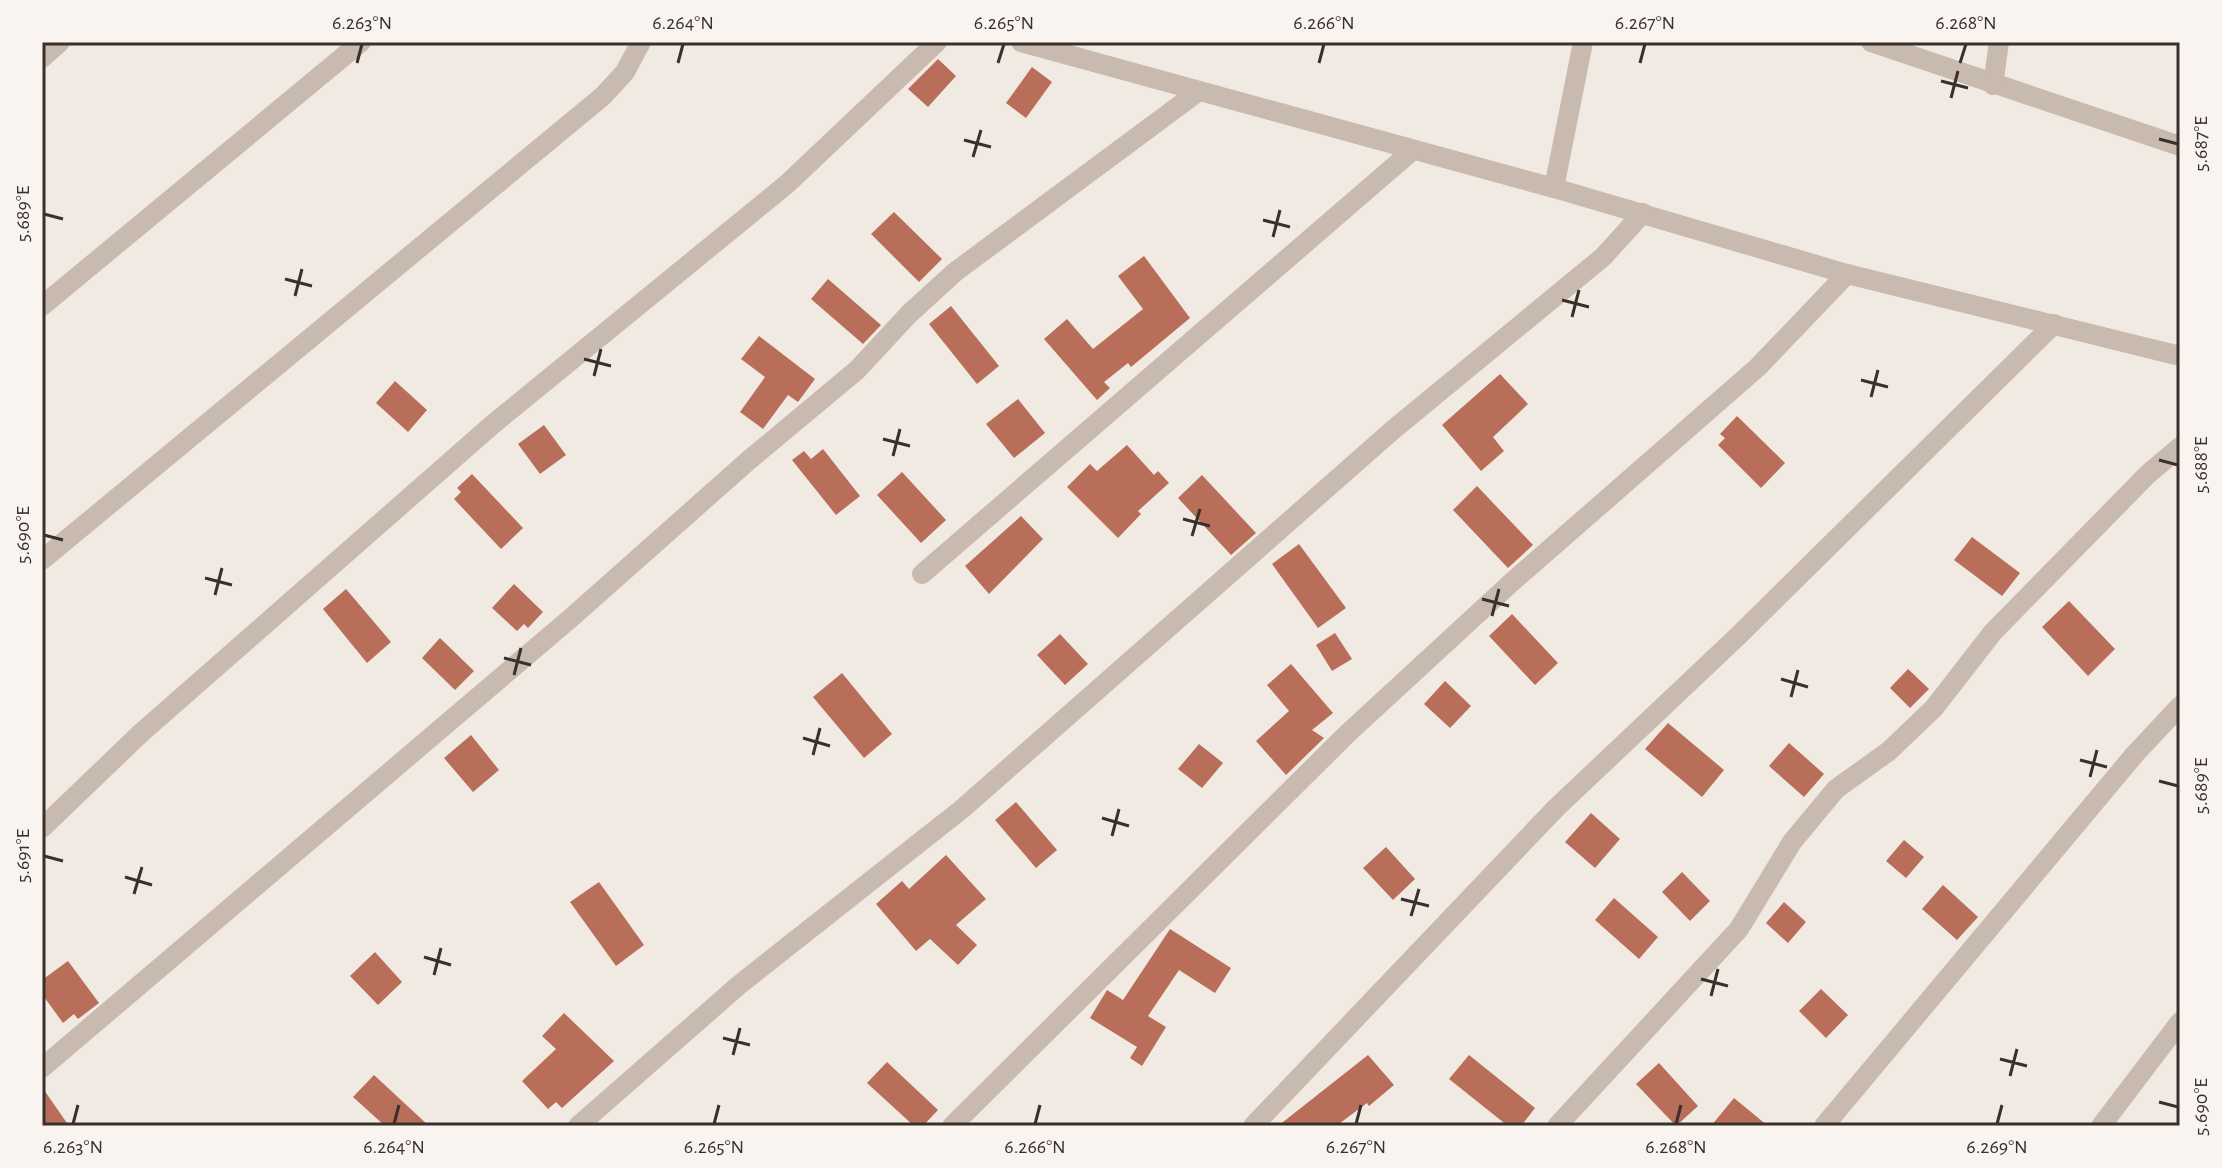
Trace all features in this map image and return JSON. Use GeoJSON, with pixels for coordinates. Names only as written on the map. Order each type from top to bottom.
{"type":"FeatureCollection","features":[{"type":"Feature","properties":{"kind":"street"},"geometry":{"type":"LineString","coordinates":[[42,58],[60,42]]}},
{"type":"Feature","properties":{"kind":"street"},"geometry":{"type":"LineString","coordinates":[[42,306],[361,42]]}},
{"type":"Feature","properties":{"kind":"street"},"geometry":{"type":"LineString","coordinates":[[42,560],[603,96],[625,72],[641,42]]}},
{"type":"Feature","properties":{"kind":"street"},"geometry":{"type":"LineString","coordinates":[[42,828],[141,733],[492,425],[787,184],[937,42]]}},
{"type":"Feature","properties":{"kind":"street"},"geometry":{"type":"LineString","coordinates":[[1021,42],[1554,188],[1847,274],[2179,352]]}},
{"type":"Feature","properties":{"kind":"street"},"geometry":{"type":"LineString","coordinates":[[1554,188],[1583,42]]}},
{"type":"Feature","properties":{"kind":"street"},"geometry":{"type":"LineString","coordinates":[[1871,42],[2180,146]]}},
{"type":"Feature","properties":{"kind":"street"},"geometry":{"type":"LineString","coordinates":[[1993,85],[1999,42]]}},
{"type":"Feature","properties":{"kind":"street"},"geometry":{"type":"LineString","coordinates":[[42,1068],[857,370],[909,314],[955,272],[1199,91]]}},
{"type":"Feature","properties":{"kind":"street"},"geometry":{"type":"LineString","coordinates":[[922,574],[1413,150]]}},
{"type":"Feature","properties":{"kind":"street"},"geometry":{"type":"LineString","coordinates":[[578,1126],[739,985],[962,809],[1394,429],[1603,257],[1643,213]]}},
{"type":"Feature","properties":{"kind":"street"},"geometry":{"type":"LineString","coordinates":[[952,1126],[1347,734],[1524,571],[1758,367],[1847,274]]}},
{"type":"Feature","properties":{"kind":"street"},"geometry":{"type":"LineString","coordinates":[[1253,1126],[1556,808],[1738,636],[2054,324]]}},
{"type":"Feature","properties":{"kind":"street"},"geometry":{"type":"LineString","coordinates":[[1557,1126],[1739,929],[1792,842],[1836,789],[1889,751],[1934,708],[1993,632],[2148,474],[2180,447]]}},
{"type":"Feature","properties":{"kind":"street"},"geometry":{"type":"LineString","coordinates":[[1824,1126],[2135,754],[2180,706]]}},
{"type":"Feature","properties":{"kind":"street"},"geometry":{"type":"LineString","coordinates":[[2101,1126],[2180,1022]]}},
{"type":"Feature","properties":{"kind":"building"},"geometry":{"type":"Polygon","coordinates":[[[938,59],[956,76],[928,107],[908,89],[938,59]]]}},
{"type":"Feature","properties":{"kind":"building"},"geometry":{"type":"Polygon","coordinates":[[[1032,67],[1052,82],[1026,118],[1006,103],[1032,67]]]}},
{"type":"Feature","properties":{"kind":"building"},"geometry":{"type":"Polygon","coordinates":[[[894,212],[942,259],[919,282],[871,234],[894,212]]]}},
{"type":"Feature","properties":{"kind":"building"},"geometry":{"type":"Polygon","coordinates":[[[1144,256],[1190,318],[1131,367],[1128,363],[1104,382],[1110,388],[1097,400],[1044,339],[1067,319],[1093,349],[1143,309],[1118,276],[1144,256]]]}},
{"type":"Feature","properties":{"kind":"building"},"geometry":{"type":"Polygon","coordinates":[[[828,279],[881,325],[863,344],[811,299],[828,279]]]}},
{"type":"Feature","properties":{"kind":"building"},"geometry":{"type":"Polygon","coordinates":[[[951,306],[999,366],[977,384],[929,324],[951,306]]]}},
{"type":"Feature","properties":{"kind":"building"},"geometry":{"type":"Polygon","coordinates":[[[759,336],[815,379],[798,402],[788,395],[763,429],[740,412],[765,377],[741,359],[759,336]]]}},
{"type":"Feature","properties":{"kind":"building"},"geometry":{"type":"Polygon","coordinates":[[[1500,374],[1528,404],[1493,437],[1504,451],[1481,471],[1442,425],[1500,374]]]}},
{"type":"Feature","properties":{"kind":"building"},"geometry":{"type":"Polygon","coordinates":[[[395,381],[427,410],[408,432],[376,403],[395,381]]]}},
{"type":"Feature","properties":{"kind":"building"},"geometry":{"type":"Polygon","coordinates":[[[1018,399],[1045,433],[1014,458],[986,424],[1018,399]]]}},
{"type":"Feature","properties":{"kind":"building"},"geometry":{"type":"Polygon","coordinates":[[[1737,416],[1785,463],[1761,488],[1718,445],[1725,438],[1720,434],[1737,416]]]}},
{"type":"Feature","properties":{"kind":"building"},"geometry":{"type":"Polygon","coordinates":[[[544,425],[566,455],[540,474],[518,444],[544,425]]]}},
{"type":"Feature","properties":{"kind":"building"},"geometry":{"type":"Polygon","coordinates":[[[1127,445],[1154,475],[1158,471],[1169,483],[1138,511],[1141,514],[1118,538],[1067,487],[1090,464],[1097,471],[1127,445]]]}},
{"type":"Feature","properties":{"kind":"building"},"geometry":{"type":"Polygon","coordinates":[[[823,449],[860,496],[836,515],[792,460],[804,451],[811,459],[823,449]]]}},
{"type":"Feature","properties":{"kind":"building"},"geometry":{"type":"Polygon","coordinates":[[[902,472],[946,520],[921,543],[877,495],[902,472]]]}},
{"type":"Feature","properties":{"kind":"building"},"geometry":{"type":"Polygon","coordinates":[[[472,474],[523,528],[501,549],[454,499],[461,492],[457,488],[472,474]]]}},
{"type":"Feature","properties":{"kind":"building"},"geometry":{"type":"Polygon","coordinates":[[[1202,475],[1256,533],[1231,555],[1178,498],[1202,475]]]}},
{"type":"Feature","properties":{"kind":"building"},"geometry":{"type":"Polygon","coordinates":[[[1477,486],[1533,545],[1508,568],[1453,510],[1477,486]]]}},
{"type":"Feature","properties":{"kind":"building"},"geometry":{"type":"Polygon","coordinates":[[[1021,516],[1043,539],[989,594],[965,566],[1021,516]]]}},
{"type":"Feature","properties":{"kind":"building"},"geometry":{"type":"Polygon","coordinates":[[[1972,537],[2020,573],[2002,596],[1954,560],[1972,537]]]}},
{"type":"Feature","properties":{"kind":"building"},"geometry":{"type":"Polygon","coordinates":[[[1299,544],[1346,608],[1318,628],[1272,564],[1299,544]]]}},
{"type":"Feature","properties":{"kind":"building"},"geometry":{"type":"Polygon","coordinates":[[[514,584],[543,612],[528,628],[524,624],[517,631],[492,608],[514,584]]]}},
{"type":"Feature","properties":{"kind":"building"},"geometry":{"type":"Polygon","coordinates":[[[346,589],[391,642],[367,663],[323,609],[346,589]]]}},
{"type":"Feature","properties":{"kind":"building"},"geometry":{"type":"Polygon","coordinates":[[[2069,601],[2115,649],[2088,676],[2042,627],[2069,601]]]}},
{"type":"Feature","properties":{"kind":"building"},"geometry":{"type":"Polygon","coordinates":[[[1512,614],[1558,663],[1535,685],[1489,636],[1512,614]]]}},
{"type":"Feature","properties":{"kind":"building"},"geometry":{"type":"Polygon","coordinates":[[[1335,633],[1352,659],[1332,671],[1316,645],[1335,633]]]}},
{"type":"Feature","properties":{"kind":"building"},"geometry":{"type":"Polygon","coordinates":[[[1060,634],[1088,664],[1065,685],[1037,655],[1060,634]]]}},
{"type":"Feature","properties":{"kind":"building"},"geometry":{"type":"Polygon","coordinates":[[[440,638],[474,671],[455,690],[422,658],[440,638]]]}},
{"type":"Feature","properties":{"kind":"building"},"geometry":{"type":"Polygon","coordinates":[[[1291,664],[1333,713],[1312,730],[1324,738],[1286,775],[1256,741],[1289,711],[1267,685],[1291,664]]]}},
{"type":"Feature","properties":{"kind":"building"},"geometry":{"type":"Polygon","coordinates":[[[1908,669],[1929,689],[1910,708],[1890,688],[1908,669]]]}},
{"type":"Feature","properties":{"kind":"building"},"geometry":{"type":"Polygon","coordinates":[[[842,673],[892,734],[864,758],[813,697],[842,673]]]}},
{"type":"Feature","properties":{"kind":"building"},"geometry":{"type":"Polygon","coordinates":[[[1445,681],[1471,706],[1450,728],[1424,704],[1445,681]]]}},
{"type":"Feature","properties":{"kind":"building"},"geometry":{"type":"Polygon","coordinates":[[[1668,723],[1724,770],[1702,797],[1645,749],[1668,723]]]}},
{"type":"Feature","properties":{"kind":"building"},"geometry":{"type":"Polygon","coordinates":[[[471,735],[499,770],[473,792],[444,758],[471,735]]]}},
{"type":"Feature","properties":{"kind":"building"},"geometry":{"type":"Polygon","coordinates":[[[1789,743],[1824,774],[1804,797],[1769,766],[1789,743]]]}},
{"type":"Feature","properties":{"kind":"building"},"geometry":{"type":"Polygon","coordinates":[[[1199,744],[1223,763],[1202,788],[1178,769],[1199,744]]]}},
{"type":"Feature","properties":{"kind":"building"},"geometry":{"type":"Polygon","coordinates":[[[1016,802],[1057,850],[1036,868],[995,820],[1016,802]]]}},
{"type":"Feature","properties":{"kind":"building"},"geometry":{"type":"Polygon","coordinates":[[[1591,813],[1620,839],[1595,868],[1565,842],[1591,813]]]}},
{"type":"Feature","properties":{"kind":"building"},"geometry":{"type":"Polygon","coordinates":[[[1904,840],[1924,857],[1906,878],[1886,861],[1904,840]]]}},
{"type":"Feature","properties":{"kind":"building"},"geometry":{"type":"Polygon","coordinates":[[[1386,847],[1415,879],[1393,900],[1363,868],[1386,847]]]}},
{"type":"Feature","properties":{"kind":"building"},"geometry":{"type":"Polygon","coordinates":[[[946,855],[986,899],[956,925],[977,945],[958,965],[930,939],[916,951],[876,904],[902,881],[909,889],[946,855]]]}},
{"type":"Feature","properties":{"kind":"building"},"geometry":{"type":"Polygon","coordinates":[[[1682,872],[1710,901],[1690,921],[1662,892],[1682,872]]]}},
{"type":"Feature","properties":{"kind":"building"},"geometry":{"type":"Polygon","coordinates":[[[599,882],[644,945],[616,966],[570,902],[599,882]]]}},
{"type":"Feature","properties":{"kind":"building"},"geometry":{"type":"Polygon","coordinates":[[[1943,885],[1978,917],[1957,940],[1922,909],[1943,885]]]}},
{"type":"Feature","properties":{"kind":"building"},"geometry":{"type":"Polygon","coordinates":[[[1614,898],[1658,937],[1639,959],[1595,920],[1614,898]]]}},
{"type":"Feature","properties":{"kind":"building"},"geometry":{"type":"Polygon","coordinates":[[[1784,902],[1806,922],[1788,943],[1766,923],[1784,902]]]}},
{"type":"Feature","properties":{"kind":"building"},"geometry":{"type":"Polygon","coordinates":[[[1170,929],[1231,968],[1215,993],[1179,970],[1148,1016],[1166,1027],[1142,1066],[1130,1058],[1137,1047],[1090,1018],[1107,990],[1123,1000],[1170,929]]]}},
{"type":"Feature","properties":{"kind":"building"},"geometry":{"type":"Polygon","coordinates":[[[375,952],[402,982],[378,1005],[350,976],[375,952]]]}},
{"type":"Feature","properties":{"kind":"building"},"geometry":{"type":"Polygon","coordinates":[[[68,961],[99,1003],[78,1019],[74,1014],[63,1023],[42,994],[42,980],[68,961]]]}},
{"type":"Feature","properties":{"kind":"building"},"geometry":{"type":"Polygon","coordinates":[[[1821,989],[1848,1015],[1826,1038],[1799,1011],[1821,989]]]}},
{"type":"Feature","properties":{"kind":"building"},"geometry":{"type":"Polygon","coordinates":[[[564,1013],[614,1061],[562,1108],[556,1102],[548,1109],[522,1081],[556,1049],[542,1036],[564,1013]]]}},
{"type":"Feature","properties":{"kind":"building"},"geometry":{"type":"Polygon","coordinates":[[[1368,1055],[1394,1085],[1369,1106],[1367,1103],[1336,1126],[1278,1126],[1368,1055]]]}},
{"type":"Feature","properties":{"kind":"building"},"geometry":{"type":"Polygon","coordinates":[[[1469,1055],[1535,1108],[1521,1126],[1508,1126],[1449,1079],[1469,1055]]]}},
{"type":"Feature","properties":{"kind":"building"},"geometry":{"type":"Polygon","coordinates":[[[887,1062],[938,1110],[923,1126],[914,1126],[867,1083],[887,1062]]]}},
{"type":"Feature","properties":{"kind":"building"},"geometry":{"type":"Polygon","coordinates":[[[1659,1063],[1698,1106],[1676,1126],[1636,1084],[1659,1063]]]}},
{"type":"Feature","properties":{"kind":"building"},"geometry":{"type":"Polygon","coordinates":[[[374,1075],[429,1126],[385,1126],[353,1097],[374,1075]]]}},
{"type":"Feature","properties":{"kind":"building"},"geometry":{"type":"Polygon","coordinates":[[[42,1087],[69,1126],[42,1126],[42,1087]]]}},
{"type":"Feature","properties":{"kind":"building"},"geometry":{"type":"Polygon","coordinates":[[[1734,1098],[1768,1126],[1711,1126],[1734,1098]]]}}]}
